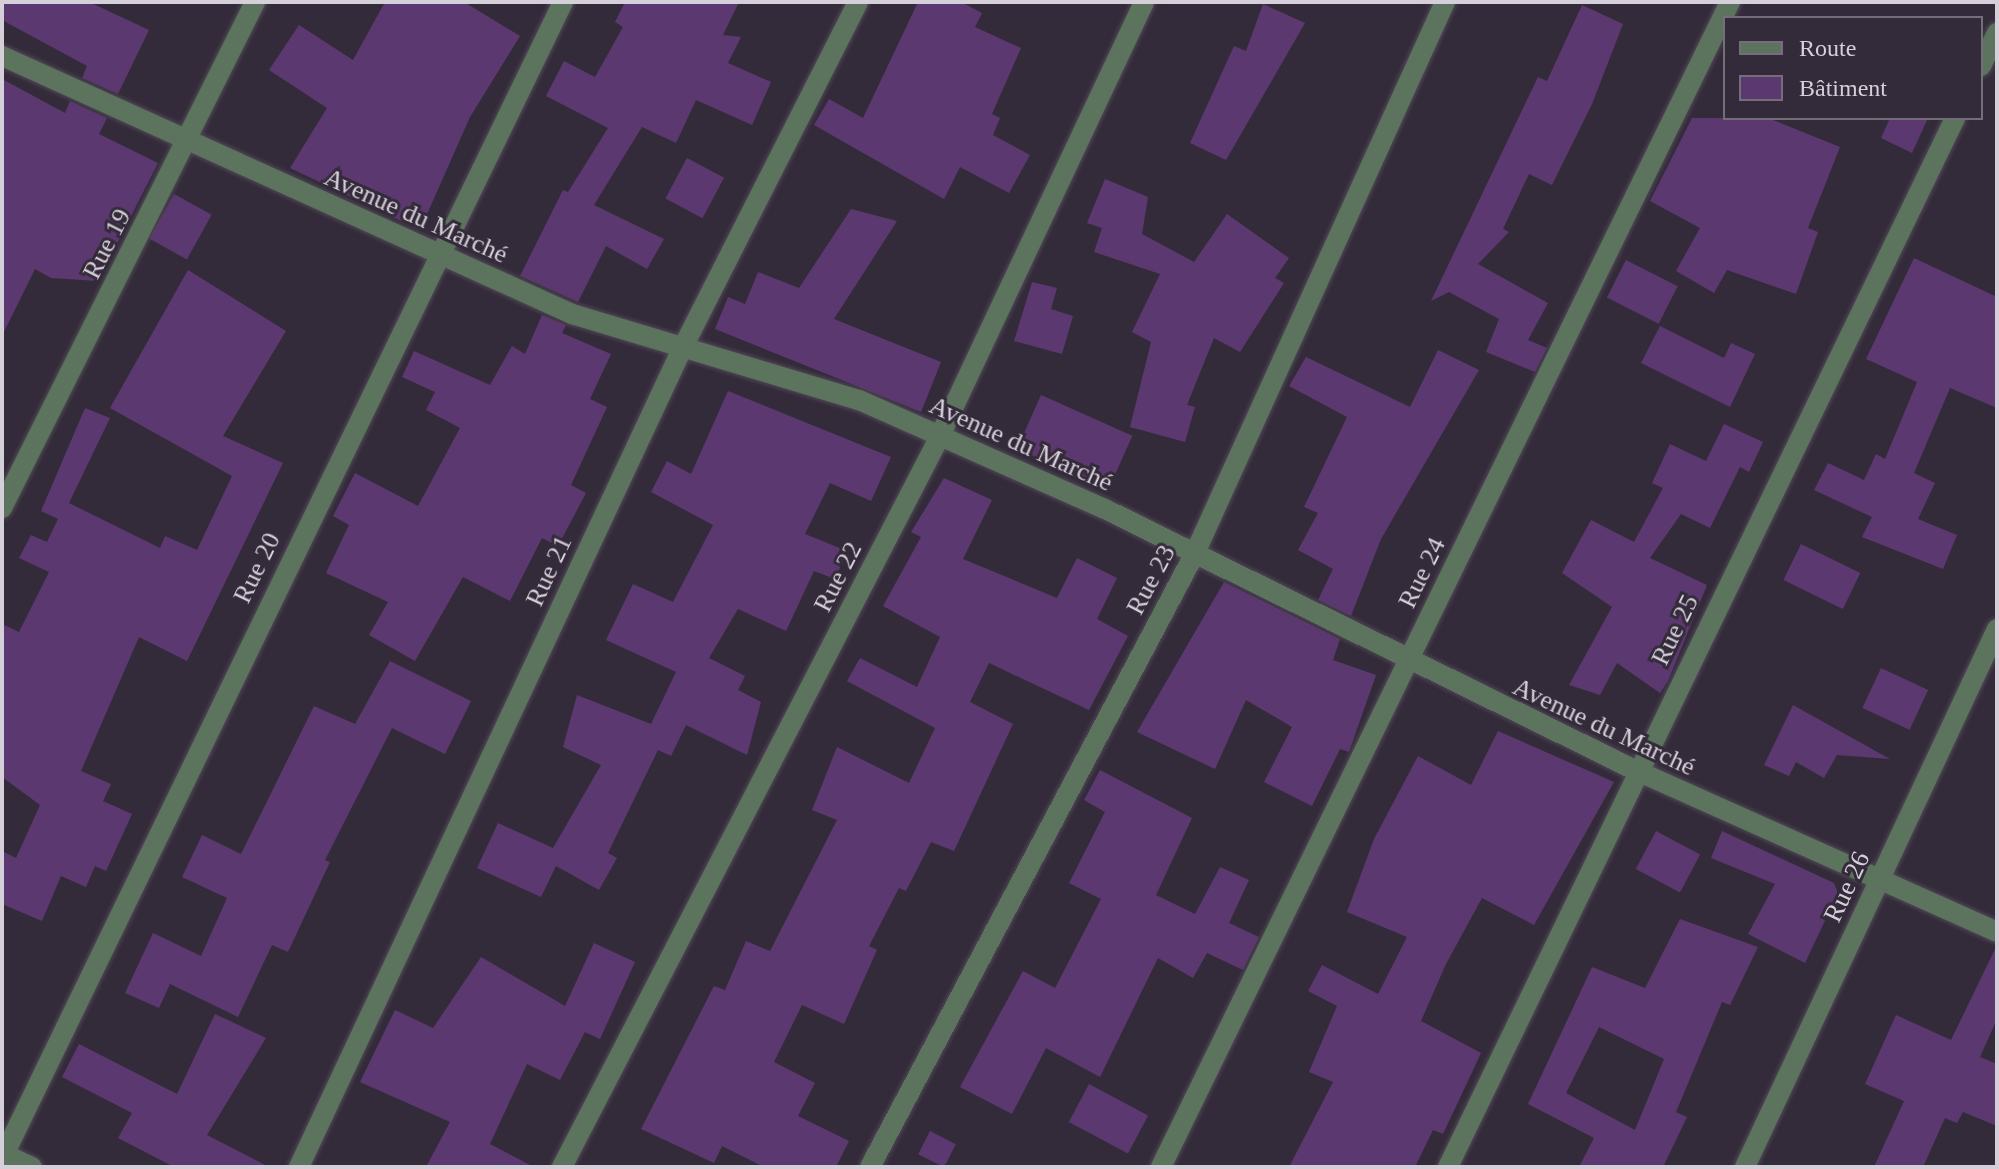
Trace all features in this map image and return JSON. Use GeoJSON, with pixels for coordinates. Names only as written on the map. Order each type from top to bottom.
{"type":"FeatureCollection","features":[{"type":"Feature","properties":{"kind":"street","name":"Rue 19"},"geometry":{"type":"LineString","coordinates":[[2,508],[255,2]]}},
{"type":"Feature","properties":{"kind":"street","name":"Rue 20"},"geometry":{"type":"LineString","coordinates":[[3,1155],[436,255],[563,2]]}},
{"type":"Feature","properties":{"kind":"street","name":"Rue 21"},"geometry":{"type":"LineString","coordinates":[[299,1167],[681,351],[858,2]]}},
{"type":"Feature","properties":{"kind":"street","name":"Rue 22"},"geometry":{"type":"LineString","coordinates":[[562,1167],[939,438],[1144,2]]}},
{"type":"Feature","properties":{"kind":"street","name":"Rue 23"},"geometry":{"type":"LineString","coordinates":[[870,1167],[1195,553],[1445,2]]}},
{"type":"Feature","properties":{"kind":"street","name":"Rue 24"},"geometry":{"type":"LineString","coordinates":[[1161,1167],[1723,16]]}},
{"type":"Feature","properties":{"kind":"street"},"geometry":{"type":"LineString","coordinates":[[1983,62],[1997,33]]}},
{"type":"Feature","properties":{"kind":"street","name":"Avenue du Marché"},"geometry":{"type":"LineString","coordinates":[[2,56],[189,139],[436,255],[681,351],[859,400],[1195,553],[1407,663],[1635,770],[1997,932]]}},
{"type":"Feature","properties":{"kind":"street","name":"Rue 25"},"geometry":{"type":"LineString","coordinates":[[1448,1167],[1635,770],[1954,120]]}},
{"type":"Feature","properties":{"kind":"street","name":"Rue 26"},"geometry":{"type":"LineString","coordinates":[[1745,1167],[1997,629]]}},
{"type":"Feature","properties":{"kind":"street"},"geometry":{"type":"LineString","coordinates":[[3,1155],[32,1167]]}},
{"type":"Feature","properties":{"kind":"building"},"geometry":{"type":"Polygon","coordinates":[[[2,2],[89,2],[149,30],[118,94],[82,78],[87,66],[2,20],[2,2]]]}},
{"type":"Feature","properties":{"kind":"building"},"geometry":{"type":"Polygon","coordinates":[[[385,2],[464,2],[520,36],[470,117],[420,230],[290,168],[327,108],[269,70],[299,25],[353,60],[385,2]]]}},
{"type":"Feature","properties":{"kind":"building"},"geometry":{"type":"Polygon","coordinates":[[[625,2],[739,2],[723,35],[741,37],[728,63],[771,82],[752,125],[696,100],[676,143],[642,127],[594,205],[664,239],[647,269],[606,246],[578,302],[520,276],[563,190],[568,192],[608,128],[546,96],[564,61],[595,77],[623,27],[615,22],[625,2]]]}},
{"type":"Feature","properties":{"kind":"building"},"geometry":{"type":"Polygon","coordinates":[[[918,2],[961,2],[982,13],[975,27],[1021,48],[992,114],[1000,118],[993,135],[1030,155],[1009,193],[960,167],[944,199],[814,125],[829,99],[863,118],[918,2]]]}},
{"type":"Feature","properties":{"kind":"building"},"geometry":{"type":"Polygon","coordinates":[[[1263,4],[1305,23],[1226,160],[1190,143],[1234,46],[1246,51],[1263,4]]]}},
{"type":"Feature","properties":{"kind":"building"},"geometry":{"type":"Polygon","coordinates":[[[1582,5],[1623,24],[1592,104],[1552,185],[1529,174],[1503,229],[1509,232],[1478,264],[1548,303],[1528,340],[1547,348],[1535,372],[1486,352],[1499,319],[1449,292],[1431,301],[1538,77],[1547,81],[1582,5]]]}},
{"type":"Feature","properties":{"kind":"building"},"geometry":{"type":"Polygon","coordinates":[[[2,79],[65,113],[70,101],[107,118],[99,134],[158,163],[98,281],[51,278],[35,269],[2,336],[2,79]]]}},
{"type":"Feature","properties":{"kind":"building"},"geometry":{"type":"Polygon","coordinates":[[[1692,118],[1773,120],[1840,147],[1808,228],[1818,232],[1796,294],[1727,270],[1714,293],[1676,271],[1700,228],[1650,201],[1692,118]]]}},
{"type":"Feature","properties":{"kind":"building"},"geometry":{"type":"Polygon","coordinates":[[[1889,120],[1927,120],[1912,153],[1881,138],[1889,120]]]}},
{"type":"Feature","properties":{"kind":"building"},"geometry":{"type":"Polygon","coordinates":[[[687,158],[724,178],[702,218],[665,199],[687,158]]]}},
{"type":"Feature","properties":{"kind":"building"},"geometry":{"type":"Polygon","coordinates":[[[1105,179],[1148,197],[1142,234],[1194,262],[1227,214],[1289,258],[1275,278],[1284,283],[1240,352],[1214,338],[1187,405],[1195,407],[1185,442],[1130,427],[1151,342],[1132,332],[1160,274],[1094,252],[1102,228],[1087,223],[1105,179]]]}},
{"type":"Feature","properties":{"kind":"building"},"geometry":{"type":"Polygon","coordinates":[[[174,194],[212,215],[187,259],[149,239],[174,194]]]}},
{"type":"Feature","properties":{"kind":"building"},"geometry":{"type":"Polygon","coordinates":[[[851,209],[897,221],[834,319],[941,362],[921,412],[715,329],[728,297],[745,304],[758,272],[799,288],[851,209]]]}},
{"type":"Feature","properties":{"kind":"building"},"geometry":{"type":"Polygon","coordinates":[[[1914,258],[1997,297],[1997,408],[1950,388],[1914,473],[1935,483],[1918,519],[1957,535],[1943,569],[1862,537],[1872,517],[1814,490],[1828,463],[1864,480],[1876,454],[1885,459],[1917,382],[1866,359],[1914,258]]]}},
{"type":"Feature","properties":{"kind":"building"},"geometry":{"type":"Polygon","coordinates":[[[1626,260],[1678,286],[1659,324],[1607,297],[1626,260]]]}},
{"type":"Feature","properties":{"kind":"building"},"geometry":{"type":"Polygon","coordinates":[[[188,270],[286,331],[223,436],[283,463],[187,661],[139,637],[81,771],[111,784],[103,801],[132,814],[106,871],[95,866],[86,887],[61,876],[42,921],[2,904],[2,851],[16,858],[40,805],[2,777],[2,624],[19,632],[49,572],[19,558],[31,535],[47,542],[58,519],[41,511],[85,408],[110,418],[69,503],[160,548],[165,536],[197,550],[232,476],[110,408],[188,270]]]}},
{"type":"Feature","properties":{"kind":"building"},"geometry":{"type":"Polygon","coordinates":[[[1032,282],[1057,288],[1051,309],[1073,316],[1062,354],[1014,341],[1032,282]]]}},
{"type":"Feature","properties":{"kind":"building"},"geometry":{"type":"Polygon","coordinates":[[[542,315],[566,325],[562,333],[611,354],[590,399],[607,407],[571,485],[586,493],[558,546],[542,538],[510,601],[463,577],[415,661],[369,635],[388,602],[326,573],[349,525],[333,516],[355,473],[418,506],[460,428],[426,410],[435,392],[402,377],[414,351],[490,385],[512,346],[525,354],[542,315]]]}},
{"type":"Feature","properties":{"kind":"building"},"geometry":{"type":"Polygon","coordinates":[[[1660,326],[1724,358],[1731,343],[1755,354],[1730,407],[1641,363],[1660,326]]]}},
{"type":"Feature","properties":{"kind":"building"},"geometry":{"type":"Polygon","coordinates":[[[1438,350],[1479,370],[1381,539],[1351,616],[1318,600],[1333,569],[1298,550],[1318,513],[1304,507],[1347,417],[1289,386],[1306,357],[1410,407],[1438,350]]]}},
{"type":"Feature","properties":{"kind":"building"},"geometry":{"type":"Polygon","coordinates":[[[728,391],[891,457],[871,501],[830,483],[805,534],[847,551],[835,579],[814,571],[786,631],[738,609],[709,658],[745,676],[738,690],[761,702],[747,755],[686,725],[671,756],[658,750],[608,853],[617,858],[599,890],[556,866],[541,897],[477,868],[498,823],[553,848],[601,765],[563,747],[577,695],[651,724],[676,672],[606,640],[633,584],[673,602],[713,525],[651,492],[667,461],[691,474],[728,391]]]}},
{"type":"Feature","properties":{"kind":"building"},"geometry":{"type":"Polygon","coordinates":[[[1041,395],[1132,436],[1108,490],[1017,449],[1041,395]]]}},
{"type":"Feature","properties":{"kind":"building"},"geometry":{"type":"Polygon","coordinates":[[[1724,424],[1763,442],[1749,472],[1740,467],[1710,528],[1681,514],[1650,558],[1707,585],[1668,681],[1660,693],[1617,663],[1600,695],[1569,685],[1612,607],[1562,573],[1591,520],[1634,542],[1663,488],[1652,483],[1670,444],[1706,461],[1724,424]]]}},
{"type":"Feature","properties":{"kind":"building"},"geometry":{"type":"Polygon","coordinates":[[[944,478],[992,500],[963,559],[1057,598],[1077,558],[1117,578],[1097,619],[1128,636],[1089,710],[989,663],[970,702],[1013,724],[954,851],[931,842],[906,891],[899,888],[869,946],[877,950],[844,1024],[802,1005],[774,1062],[815,1083],[798,1116],[849,1141],[836,1167],[764,1167],[722,1146],[714,1163],[641,1129],[714,986],[725,990],[746,941],[770,951],[837,820],[812,810],[837,747],[909,783],[935,728],[847,681],[860,658],[917,687],[940,637],[883,606],[921,537],[911,532],[944,478]]]}},
{"type":"Feature","properties":{"kind":"building"},"geometry":{"type":"Polygon","coordinates":[[[1801,544],[1860,573],[1843,609],[1783,580],[1801,544]]]}},
{"type":"Feature","properties":{"kind":"building"},"geometry":{"type":"Polygon","coordinates":[[[1224,582],[1340,639],[1333,660],[1376,675],[1349,752],[1340,749],[1312,806],[1264,782],[1292,727],[1246,700],[1215,769],[1137,732],[1224,582]]]}},
{"type":"Feature","properties":{"kind":"building"},"geometry":{"type":"Polygon","coordinates":[[[390,661],[471,701],[445,754],[392,728],[325,860],[330,862],[288,952],[272,945],[238,1017],[170,984],[159,1008],[125,993],[153,933],[201,956],[227,898],[182,877],[202,835],[241,854],[314,706],[355,724],[390,661]]]}},
{"type":"Feature","properties":{"kind":"building"},"geometry":{"type":"Polygon","coordinates":[[[1881,668],[1928,690],[1910,730],[1862,708],[1881,668]]]}},
{"type":"Feature","properties":{"kind":"building"},"geometry":{"type":"Polygon","coordinates":[[[1793,705],[1890,759],[1837,755],[1824,778],[1796,762],[1789,776],[1764,765],[1793,705]]]}},
{"type":"Feature","properties":{"kind":"building"},"geometry":{"type":"Polygon","coordinates":[[[1498,731],[1614,782],[1534,925],[1482,898],[1446,964],[1421,1021],[1481,1053],[1443,1134],[1433,1130],[1415,1167],[1289,1167],[1333,1082],[1309,1072],[1337,1006],[1308,991],[1322,965],[1378,994],[1407,937],[1347,912],[1374,839],[1418,756],[1471,785],[1498,731]]]}},
{"type":"Feature","properties":{"kind":"building"},"geometry":{"type":"Polygon","coordinates":[[[1100,770],[1192,818],[1156,895],[1195,914],[1220,867],[1249,880],[1229,923],[1259,937],[1243,970],[1207,953],[1193,978],[1158,958],[1100,1077],[1046,1048],[1012,1114],[960,1087],[1023,971],[1055,988],[1101,899],[1069,883],[1105,812],[1084,800],[1100,770]]]}},
{"type":"Feature","properties":{"kind":"building"},"geometry":{"type":"Polygon","coordinates":[[[1656,831],[1700,854],[1680,892],[1636,869],[1656,831]]]}},
{"type":"Feature","properties":{"kind":"building"},"geometry":{"type":"Polygon","coordinates":[[[1722,831],[1834,883],[1838,893],[1805,963],[1748,934],[1775,884],[1711,858],[1722,831]]]}},
{"type":"Feature","properties":{"kind":"building"},"geometry":{"type":"Polygon","coordinates":[[[1680,919],[1758,947],[1730,1005],[1722,1002],[1676,1112],[1687,1117],[1663,1167],[1579,1167],[1594,1138],[1528,1104],[1592,967],[1645,988],[1680,919]],[[1599,1027],[1566,1093],[1635,1130],[1664,1059],[1599,1027]]]}},
{"type":"Feature","properties":{"kind":"building"},"geometry":{"type":"Polygon","coordinates":[[[594,943],[635,962],[600,1039],[585,1032],[560,1080],[527,1064],[490,1144],[534,1167],[426,1167],[450,1122],[360,1082],[395,1010],[433,1028],[481,957],[565,1006],[594,943]]]}},
{"type":"Feature","properties":{"kind":"building"},"geometry":{"type":"Polygon","coordinates":[[[1997,945],[1997,1019],[1980,1057],[1997,1064],[1997,1126],[1963,1112],[1957,1123],[1945,1118],[1923,1167],[1874,1167],[1904,1101],[1865,1084],[1896,1015],[1951,1040],[1997,945]]]}},
{"type":"Feature","properties":{"kind":"building"},"geometry":{"type":"Polygon","coordinates":[[[215,1014],[266,1038],[207,1135],[269,1167],[174,1167],[118,1138],[132,1113],[62,1077],[79,1044],[177,1094],[215,1014]]]}},
{"type":"Feature","properties":{"kind":"building"},"geometry":{"type":"Polygon","coordinates":[[[1089,1084],[1148,1115],[1128,1153],[1069,1122],[1089,1084]]]}},
{"type":"Feature","properties":{"kind":"building"},"geometry":{"type":"Polygon","coordinates":[[[930,1131],[956,1144],[944,1167],[918,1154],[930,1131]]]}}]}
